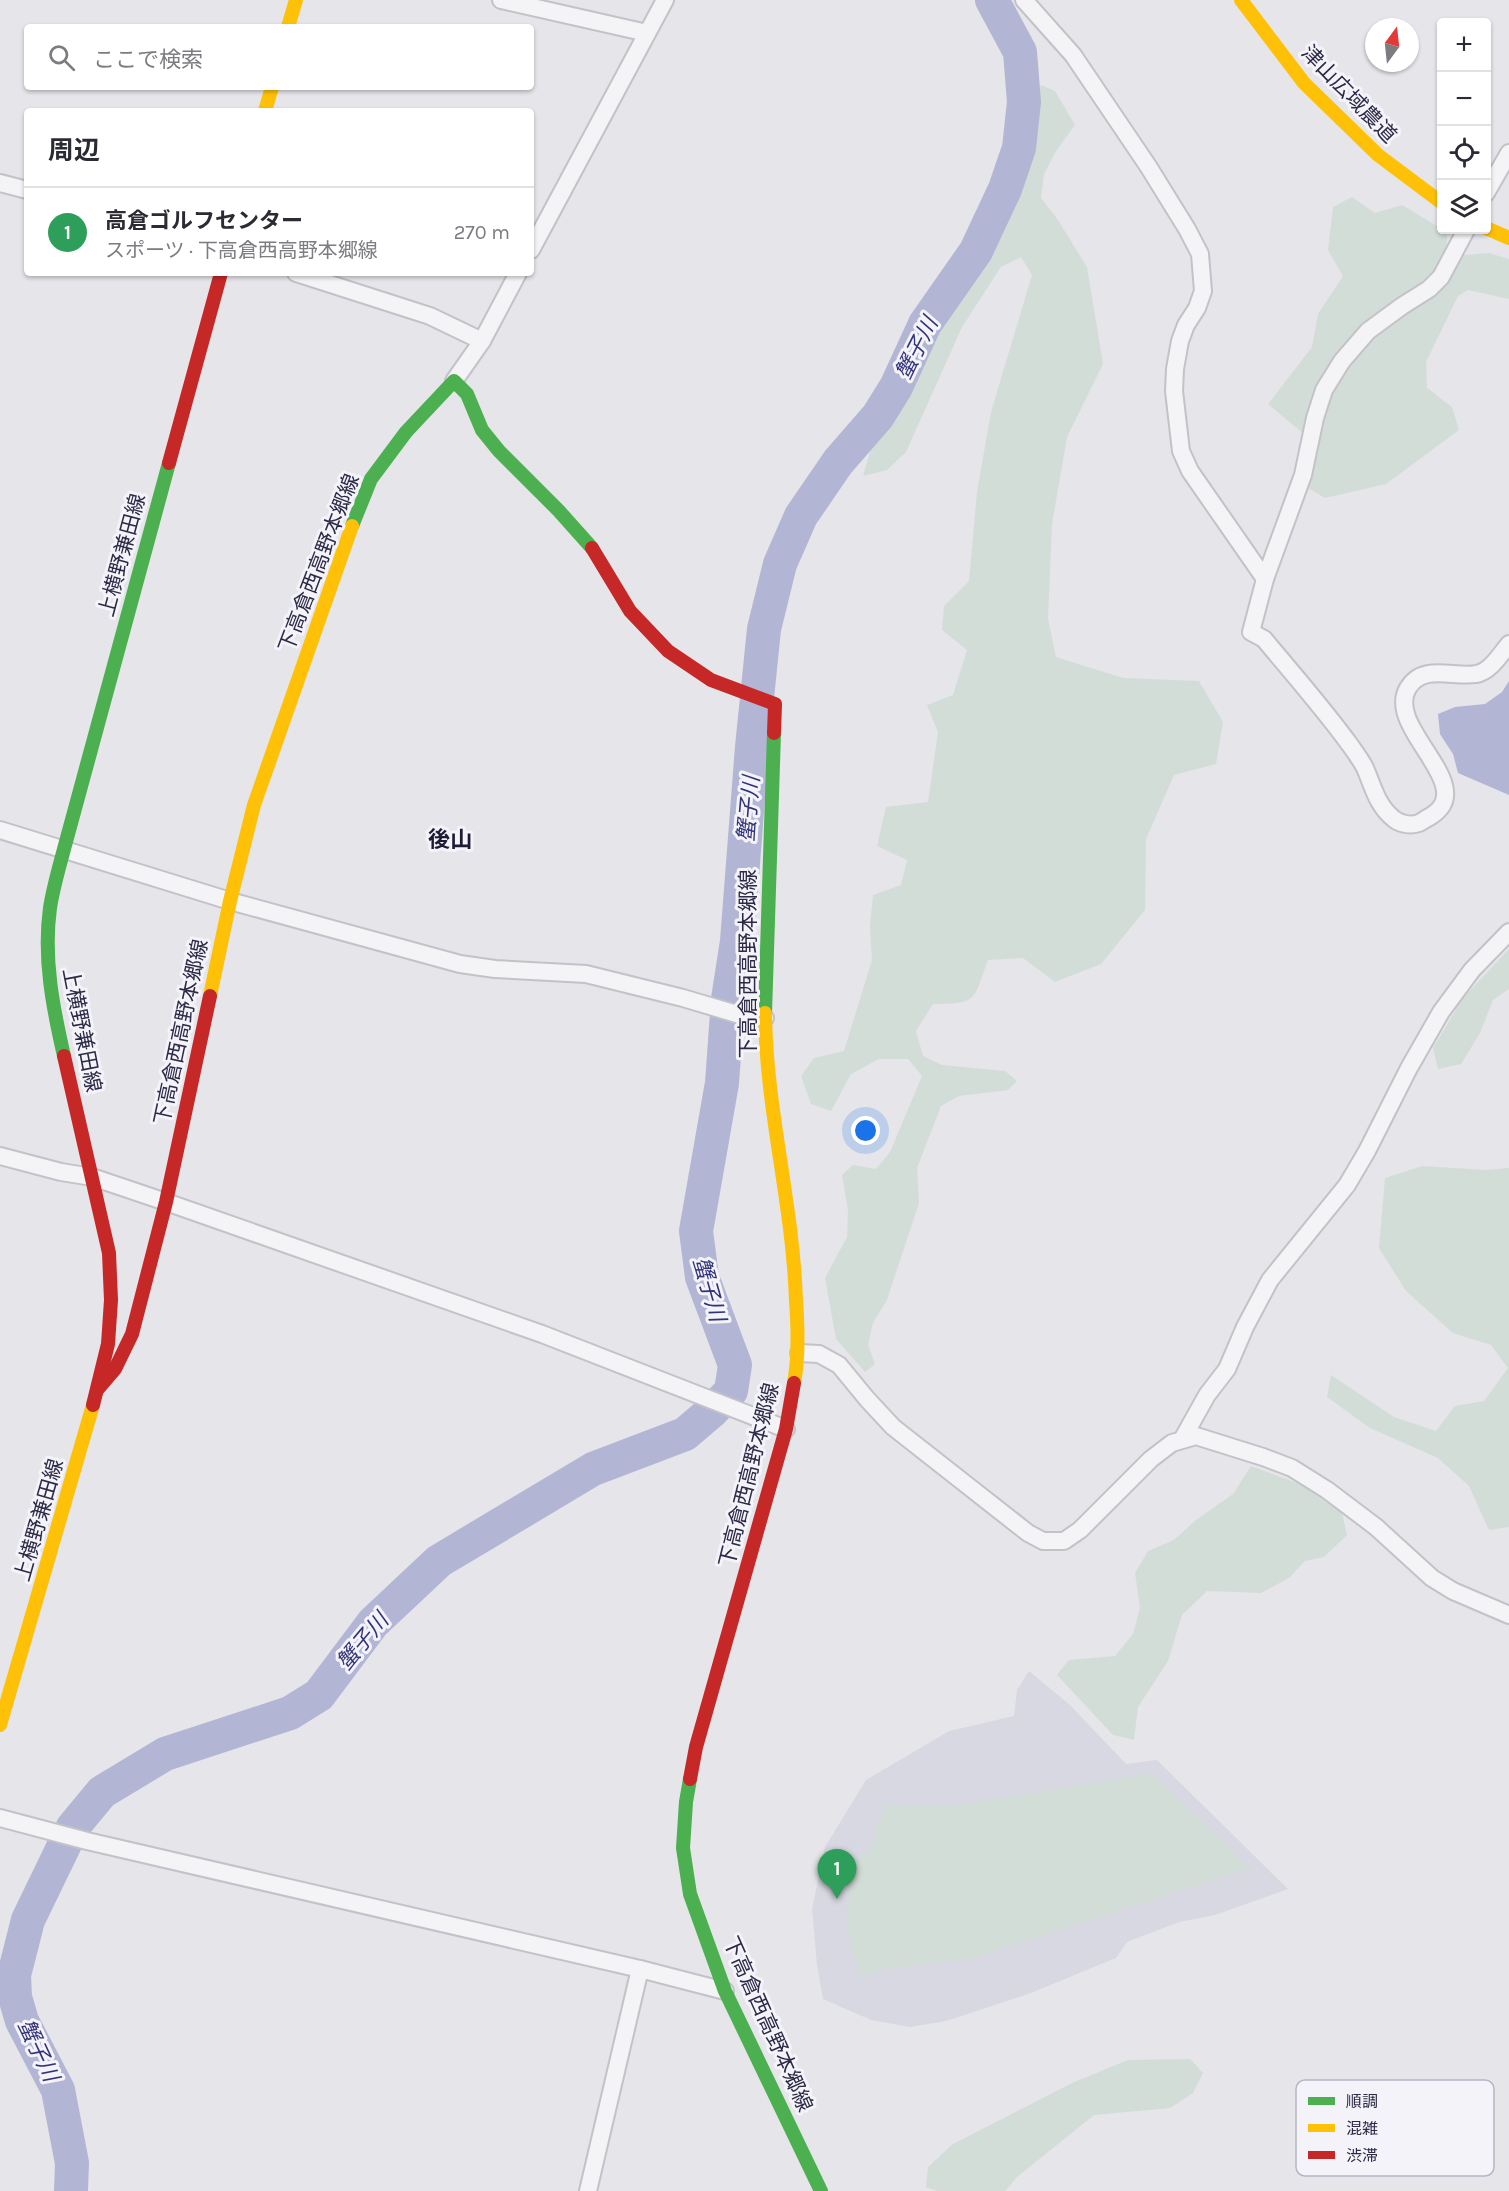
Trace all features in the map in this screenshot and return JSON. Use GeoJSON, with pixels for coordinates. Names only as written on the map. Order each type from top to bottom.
{"type":"FeatureCollection","features":[{"type":"Feature","properties":{"kind":"main road"},"geometry":{"type":"LineString","coordinates":[[289,24],[296,0]]}},
{"type":"Feature","properties":{"kind":"main road","name":"津山広域農道"},"geometry":{"type":"LineString","coordinates":[[1241,0],[1304,83],[1378,156],[1437,199]]}},
{"type":"Feature","properties":{"kind":"main road"},"geometry":{"type":"LineString","coordinates":[[266,108],[271,90]]}},
{"type":"Feature","properties":{"kind":"main road"},"geometry":{"type":"LineString","coordinates":[[1491,230],[1509,238]]}},
{"type":"Feature","properties":{"kind":"main road","name":"上横野兼田線"},"geometry":{"type":"LineString","coordinates":[[0,1725],[97,1390],[108,1344],[111,1300],[109,1252],[52,1005],[48,962],[50,909],[64,849],[220,276]]}},
{"type":"Feature","properties":{"kind":"main road","name":"下高倉西高野本郷線"},"geometry":{"type":"LineString","coordinates":[[97,1390],[115,1369],[132,1334],[166,1202],[230,901],[258,795],[351,528],[371,479],[406,432],[454,381],[467,394],[482,430],[499,451],[591,546],[630,611],[668,651],[711,680],[775,704],[765,1018],[770,1081],[791,1229],[799,1353],[794,1400],[696,1747],[686,1802],[683,1848],[690,1894],[725,1991],[821,2191]]}},
{"type":"Feature","properties":{"kind":"street"},"geometry":{"type":"LineString","coordinates":[[501,0],[648,33]]}},
{"type":"Feature","properties":{"kind":"street"},"geometry":{"type":"LineString","coordinates":[[534,244],[665,0]]}},
{"type":"Feature","properties":{"kind":"street"},"geometry":{"type":"LineString","coordinates":[[1024,0],[1072,55],[1148,166],[1187,229],[1200,255],[1203,291],[1180,341],[1176,369],[1174,391],[1180,451],[1190,471],[1264,579]]}},
{"type":"Feature","properties":{"kind":"street"},"geometry":{"type":"LineString","coordinates":[[1491,184],[1506,159]]}},
{"type":"Feature","properties":{"kind":"street"},"geometry":{"type":"LineString","coordinates":[[0,183],[24,189]]}},
{"type":"Feature","properties":{"kind":"street"},"geometry":{"type":"LineString","coordinates":[[1464,234],[1441,277],[1429,289],[1368,331],[1342,361],[1324,390],[1303,475],[1264,579],[1251,632],[1264,639],[1350,745],[1364,767],[1385,811],[1396,821],[1407,825],[1420,823],[1437,812],[1444,804],[1446,793],[1444,782],[1405,711],[1404,699],[1409,686],[1417,679],[1435,672],[1477,674],[1490,667],[1509,644]]}},
{"type":"Feature","properties":{"kind":"street"},"geometry":{"type":"LineString","coordinates":[[305,276],[430,316],[482,341]]}},
{"type":"Feature","properties":{"kind":"street"},"geometry":{"type":"LineString","coordinates":[[454,381],[482,341],[517,276]]}},
{"type":"Feature","properties":{"kind":"street"},"geometry":{"type":"LineString","coordinates":[[0,830],[230,901],[460,964],[495,969],[586,974],[740,1015],[765,1018]]}},
{"type":"Feature","properties":{"kind":"street"},"geometry":{"type":"LineString","coordinates":[[1183,1438],[1207,1395],[1227,1369],[1245,1327],[1270,1280],[1290,1253],[1325,1214],[1357,1168],[1409,1068],[1442,1012],[1472,970],[1509,932]]}},
{"type":"Feature","properties":{"kind":"street"},"geometry":{"type":"LineString","coordinates":[[0,1156],[61,1172],[92,1177],[166,1202],[531,1330],[786,1430]]}},
{"type":"Feature","properties":{"kind":"street"},"geometry":{"type":"LineString","coordinates":[[799,1353],[819,1354],[838,1365],[893,1427],[1028,1533],[1043,1540],[1064,1540],[1080,1530],[1151,1459],[1172,1443],[1196,1436],[1292,1468],[1327,1490],[1376,1527],[1432,1578],[1453,1591],[1509,1615]]}},
{"type":"Feature","properties":{"kind":"street"},"geometry":{"type":"LineString","coordinates":[[0,1818],[87,1841],[640,1969],[725,1991]]}},
{"type":"Feature","properties":{"kind":"street"},"geometry":{"type":"LineString","coordinates":[[588,2191],[640,1969]]}},
{"type":"Feature","properties":{"kind":"shaded area"},"geometry":{"type":"Polygon","coordinates":[[[1041,85],[1055,91],[1075,125],[1056,151],[1044,174],[1041,198],[1058,220],[1087,267],[1103,364],[1067,437],[1052,524],[1048,619],[1056,657],[1123,678],[1199,681],[1223,722],[1216,764],[1174,775],[1146,839],[1145,910],[1101,964],[1055,982],[1023,958],[988,960],[980,984],[972,997],[959,1003],[933,1004],[916,1031],[923,1056],[942,1065],[1005,1071],[1017,1081],[1008,1090],[959,1096],[941,1106],[917,1168],[919,1203],[887,1300],[873,1323],[868,1345],[875,1364],[865,1372],[836,1339],[825,1278],[847,1237],[848,1210],[842,1175],[853,1165],[876,1169],[890,1152],[922,1076],[908,1059],[879,1059],[851,1074],[831,1111],[811,1104],[801,1076],[814,1058],[844,1051],[872,960],[870,926],[873,895],[901,885],[907,860],[877,846],[886,807],[928,802],[938,732],[927,705],[953,695],[967,650],[942,630],[944,606],[969,581],[977,492],[991,412],[1032,275],[1021,257],[1001,267],[962,327],[906,452],[887,470],[863,476],[874,438],[918,361],[1002,236],[1026,164],[1034,109],[1041,85]]]}},
{"type":"Feature","properties":{"kind":"shaded area"},"geometry":{"type":"Polygon","coordinates":[[[1352,197],[1375,213],[1402,205],[1437,226],[1437,234],[1447,234],[1447,251],[1465,255],[1489,253],[1509,259],[1509,299],[1468,290],[1458,296],[1426,362],[1427,388],[1452,407],[1459,430],[1386,484],[1325,498],[1306,487],[1319,451],[1304,434],[1268,404],[1312,347],[1318,314],[1343,276],[1328,250],[1333,207],[1352,197]]]}},
{"type":"Feature","properties":{"kind":"shaded area"},"geometry":{"type":"Polygon","coordinates":[[[1509,949],[1509,989],[1493,1000],[1480,1033],[1461,1064],[1438,1069],[1433,1048],[1463,998],[1509,949]]]}},
{"type":"Feature","properties":{"kind":"shaded area"},"geometry":{"type":"Polygon","coordinates":[[[1422,1166],[1485,1170],[1509,1168],[1509,1527],[1489,1530],[1469,1486],[1438,1458],[1370,1428],[1327,1397],[1331,1375],[1394,1417],[1436,1431],[1455,1406],[1484,1401],[1508,1368],[1491,1345],[1453,1333],[1406,1291],[1379,1248],[1385,1178],[1422,1166]]]}},
{"type":"Feature","properties":{"kind":"shaded area"},"geometry":{"type":"Polygon","coordinates":[[[1251,1466],[1300,1484],[1342,1513],[1347,1535],[1324,1557],[1305,1561],[1289,1578],[1261,1593],[1207,1591],[1182,1615],[1168,1661],[1138,1707],[1134,1740],[1113,1735],[1057,1675],[1069,1660],[1115,1656],[1133,1634],[1140,1608],[1135,1573],[1148,1551],[1174,1540],[1196,1520],[1233,1494],[1251,1466]]]}},
{"type":"Feature","properties":{"kind":"shaded area"},"geometry":{"type":"Polygon","coordinates":[[[1029,1671],[1070,1705],[1126,1764],[1157,1760],[1288,1889],[1215,1915],[1179,1922],[1127,1942],[1116,1958],[1031,1993],[946,2021],[910,2027],[871,2020],[823,1999],[817,1965],[812,1909],[825,1847],[866,1780],[949,1731],[1014,1716],[1017,1690],[1029,1671]]]}},
{"type":"Feature","properties":{"kind":"shaded area"},"geometry":{"type":"Polygon","coordinates":[[[1151,1773],[1250,1868],[972,1959],[883,1969],[863,1977],[848,1930],[848,1901],[859,1853],[870,1853],[884,1805],[958,1805],[1151,1773]]]}},
{"type":"Feature","properties":{"kind":"shaded area"},"geometry":{"type":"Polygon","coordinates":[[[1190,2059],[1203,2073],[1193,2093],[1170,2108],[1094,2115],[1017,2177],[1005,2191],[937,2191],[926,2187],[928,2167],[953,2144],[1072,2083],[1128,2060],[1190,2059]]]}},
{"type":"Feature","properties":{"kind":"water"},"geometry":{"type":"Polygon","coordinates":[[[1509,681],[1509,795],[1458,773],[1453,754],[1440,734],[1438,714],[1455,707],[1485,704],[1502,692],[1509,681]]]}},
{"type":"Feature","properties":{"kind":"waterway","name":"蟹子川"},"geometry":{"type":"LineString","coordinates":[[71,2191],[72,2163],[58,2090],[22,2021],[15,1997],[14,1975],[28,1920],[73,1827],[102,1792],[165,1754],[290,1713],[319,1695],[373,1623],[439,1561],[593,1469],[685,1434],[731,1391],[735,1365],[702,1277],[696,1231],[722,1083],[728,999],[737,941],[764,629],[780,564],[801,516],[838,462],[878,416],[896,387],[925,324],[976,251],[1005,189],[1019,148],[1024,102],[1020,52],[992,0]]}},
{"type":"Feature","properties":{"kind":"traffic: fast"},"geometry":{"type":"LineString","coordinates":[[352,526],[371,479],[406,432],[454,381],[467,394],[482,430],[499,451],[592,548]]}},
{"type":"Feature","properties":{"kind":"traffic: fast"},"geometry":{"type":"LineString","coordinates":[[64,1056],[48,964],[51,901],[169,463]]}},
{"type":"Feature","properties":{"kind":"traffic: fast"},"geometry":{"type":"LineString","coordinates":[[765,1013],[774,733]]}},
{"type":"Feature","properties":{"kind":"traffic: fast"},"geometry":{"type":"LineString","coordinates":[[690,1779],[683,1848],[690,1894],[725,1991],[821,2191]]}},
{"type":"Feature","properties":{"kind":"traffic: slow"},"geometry":{"type":"LineString","coordinates":[[289,24],[296,0]]}},
{"type":"Feature","properties":{"kind":"traffic: slow"},"geometry":{"type":"LineString","coordinates":[[1241,0],[1304,83],[1378,155],[1437,199]]}},
{"type":"Feature","properties":{"kind":"traffic: slow"},"geometry":{"type":"LineString","coordinates":[[266,108],[271,90]]}},
{"type":"Feature","properties":{"kind":"traffic: slow"},"geometry":{"type":"LineString","coordinates":[[1491,230],[1509,238]]}},
{"type":"Feature","properties":{"kind":"traffic: slow"},"geometry":{"type":"LineString","coordinates":[[210,996],[230,901],[254,805],[352,526]]}},
{"type":"Feature","properties":{"kind":"traffic: slow"},"geometry":{"type":"LineString","coordinates":[[765,1013],[770,1085],[794,1265],[798,1342],[794,1383]]}},
{"type":"Feature","properties":{"kind":"traffic: slow"},"geometry":{"type":"LineString","coordinates":[[0,1725],[93,1405]]}},
{"type":"Feature","properties":{"kind":"traffic: jam"},"geometry":{"type":"LineString","coordinates":[[169,463],[220,276]]}},
{"type":"Feature","properties":{"kind":"traffic: jam"},"geometry":{"type":"LineString","coordinates":[[592,548],[630,611],[668,651],[711,680],[775,704],[774,733]]}},
{"type":"Feature","properties":{"kind":"traffic: jam"},"geometry":{"type":"LineString","coordinates":[[97,1390],[115,1369],[132,1334],[166,1202],[210,996]]}},
{"type":"Feature","properties":{"kind":"traffic: jam"},"geometry":{"type":"LineString","coordinates":[[64,1056],[109,1253],[111,1300],[108,1344],[93,1405]]}},
{"type":"Feature","properties":{"kind":"traffic: jam"},"geometry":{"type":"LineString","coordinates":[[690,1779],[696,1747],[786,1429],[794,1383]]}},
{"type":"Feature","properties":{"kind":"place","name":"高倉ゴルフセンター"},"geometry":{"type":"Point","coordinates":[837,1899]}},
{"type":"Feature","properties":{"kind":"district","name":"後山"},"geometry":{"type":"Point","coordinates":[450,839]}}]}
